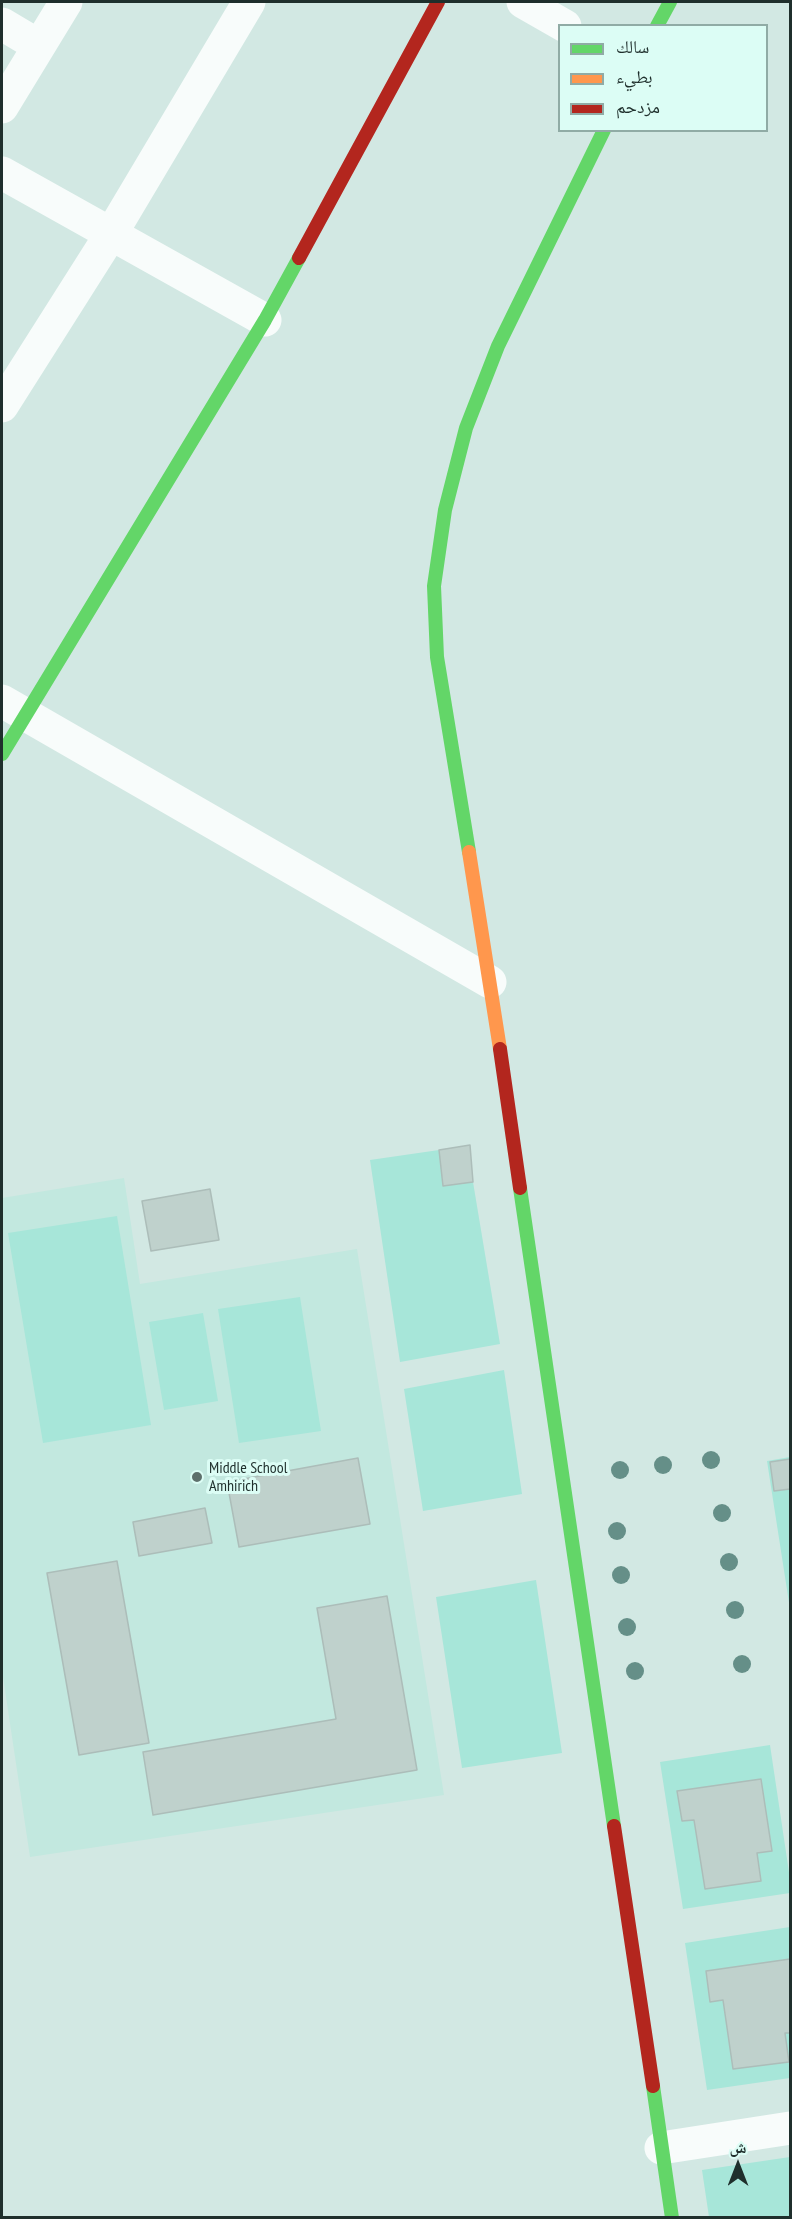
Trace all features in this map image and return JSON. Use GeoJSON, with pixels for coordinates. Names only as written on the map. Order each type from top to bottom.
{"type":"FeatureCollection","features":[{"type":"Feature","properties":{"kind":"street"},"geometry":{"type":"LineString","coordinates":[[2,107],[66,2]]}},
{"type":"Feature","properties":{"kind":"street"},"geometry":{"type":"LineString","coordinates":[[2,406],[111,234],[249,2]]}},
{"type":"Feature","properties":{"kind":"street"},"geometry":{"type":"LineString","coordinates":[[2,754],[14,708],[265,320],[438,2]]}},
{"type":"Feature","properties":{"kind":"street"},"geometry":{"type":"LineString","coordinates":[[523,2],[562,24]]}},
{"type":"Feature","properties":{"kind":"street"},"geometry":{"type":"LineString","coordinates":[[658,24],[670,2]]}},
{"type":"Feature","properties":{"kind":"street"},"geometry":{"type":"LineString","coordinates":[[2,24],[39,46]]}},
{"type":"Feature","properties":{"kind":"street"},"geometry":{"type":"LineString","coordinates":[[603,132],[498,346],[466,428],[445,510],[434,586],[437,657],[490,982],[672,2217]]}},
{"type":"Feature","properties":{"kind":"street"},"geometry":{"type":"LineString","coordinates":[[2,173],[265,320]]}},
{"type":"Feature","properties":{"kind":"street"},"geometry":{"type":"LineString","coordinates":[[14,708],[490,982]]}},
{"type":"Feature","properties":{"kind":"street"},"geometry":{"type":"LineString","coordinates":[[661,2148],[790,2128]]}},
{"type":"Feature","properties":{"kind":"shaded area"},"geometry":{"type":"Polygon","coordinates":[[[439,1150],[443,1185],[473,1182],[500,1344],[400,1362],[370,1160],[439,1150]]]}},
{"type":"Feature","properties":{"kind":"shaded area","name":"Middle School Amhirich"},"geometry":{"type":"Polygon","coordinates":[[[124,1178],[140,1284],[357,1249],[444,1795],[30,1857],[2,1670],[2,1198],[124,1178]]]}},
{"type":"Feature","properties":{"kind":"shaded area"},"geometry":{"type":"Polygon","coordinates":[[[117,1216],[151,1425],[43,1443],[8,1233],[117,1216]]]}},
{"type":"Feature","properties":{"kind":"shaded area"},"geometry":{"type":"Polygon","coordinates":[[[300,1297],[321,1431],[239,1443],[218,1309],[300,1297]]]}},
{"type":"Feature","properties":{"kind":"shaded area"},"geometry":{"type":"Polygon","coordinates":[[[203,1313],[218,1401],[164,1410],[149,1322],[203,1313]]]}},
{"type":"Feature","properties":{"kind":"shaded area"},"geometry":{"type":"Polygon","coordinates":[[[504,1370],[522,1494],[423,1511],[404,1389],[504,1370]]]}},
{"type":"Feature","properties":{"kind":"shaded area"},"geometry":{"type":"Polygon","coordinates":[[[790,1457],[790,1609],[767,1461],[790,1457]]]}},
{"type":"Feature","properties":{"kind":"shaded area"},"geometry":{"type":"Polygon","coordinates":[[[536,1580],[562,1753],[462,1768],[436,1597],[536,1580]]]}},
{"type":"Feature","properties":{"kind":"shaded area"},"geometry":{"type":"Polygon","coordinates":[[[770,1745],[790,1879],[790,1893],[683,1909],[660,1762],[770,1745]]]}},
{"type":"Feature","properties":{"kind":"shaded area"},"geometry":{"type":"Polygon","coordinates":[[[790,1927],[790,2078],[707,2090],[685,1943],[790,1927]]]}},
{"type":"Feature","properties":{"kind":"shaded area"},"geometry":{"type":"Polygon","coordinates":[[[790,2157],[790,2217],[709,2217],[702,2170],[790,2157]]]}},
{"type":"Feature","properties":{"kind":"building"},"geometry":{"type":"Polygon","coordinates":[[[470,1145],[473,1182],[443,1186],[439,1150],[470,1145]]]}},
{"type":"Feature","properties":{"kind":"building"},"geometry":{"type":"Polygon","coordinates":[[[210,1189],[219,1240],[151,1251],[142,1201],[210,1189]]]}},
{"type":"Feature","properties":{"kind":"building"},"geometry":{"type":"Polygon","coordinates":[[[358,1458],[370,1524],[239,1547],[227,1482],[358,1458]]]}},
{"type":"Feature","properties":{"kind":"building"},"geometry":{"type":"Polygon","coordinates":[[[790,1459],[790,1489],[774,1491],[770,1462],[790,1459]]]}},
{"type":"Feature","properties":{"kind":"building"},"geometry":{"type":"Polygon","coordinates":[[[205,1508],[212,1543],[139,1556],[133,1522],[205,1508]]]}},
{"type":"Feature","properties":{"kind":"building"},"geometry":{"type":"Polygon","coordinates":[[[117,1561],[149,1743],[79,1755],[47,1573],[117,1561]]]}},
{"type":"Feature","properties":{"kind":"building"},"geometry":{"type":"Polygon","coordinates":[[[387,1596],[417,1770],[153,1815],[143,1752],[336,1719],[317,1608],[387,1596]]]}},
{"type":"Feature","properties":{"kind":"building"},"geometry":{"type":"Polygon","coordinates":[[[761,1779],[772,1851],[757,1853],[761,1881],[705,1889],[694,1820],[682,1821],[677,1791],[761,1779]]]}},
{"type":"Feature","properties":{"kind":"building"},"geometry":{"type":"Polygon","coordinates":[[[790,1959],[790,2033],[785,2033],[789,2062],[733,2069],[723,2000],[710,2002],[706,1971],[790,1959]]]}},
{"type":"Feature","properties":{"kind":"traffic: fast"},"geometry":{"type":"LineString","coordinates":[[658,24],[670,2]]}},
{"type":"Feature","properties":{"kind":"traffic: fast"},"geometry":{"type":"LineString","coordinates":[[469,852],[437,657],[434,586],[445,510],[466,428],[498,346],[603,132]]}},
{"type":"Feature","properties":{"kind":"traffic: fast"},"geometry":{"type":"LineString","coordinates":[[2,754],[265,320],[299,258]]}},
{"type":"Feature","properties":{"kind":"traffic: fast"},"geometry":{"type":"LineString","coordinates":[[520,1188],[614,1826]]}},
{"type":"Feature","properties":{"kind":"traffic: fast"},"geometry":{"type":"LineString","coordinates":[[653,2086],[672,2218]]}},
{"type":"Feature","properties":{"kind":"traffic: slow"},"geometry":{"type":"LineString","coordinates":[[469,852],[500,1049]]}},
{"type":"Feature","properties":{"kind":"traffic: jam"},"geometry":{"type":"LineString","coordinates":[[299,258],[438,2]]}},
{"type":"Feature","properties":{"kind":"traffic: jam"},"geometry":{"type":"LineString","coordinates":[[500,1049],[520,1188]]}},
{"type":"Feature","properties":{"kind":"traffic: jam"},"geometry":{"type":"LineString","coordinates":[[614,1826],[653,2086]]}},
{"type":"Feature","properties":{"kind":"place","name":"Middle School Amhirich"},"geometry":{"type":"Point","coordinates":[197,1477]}}]}
